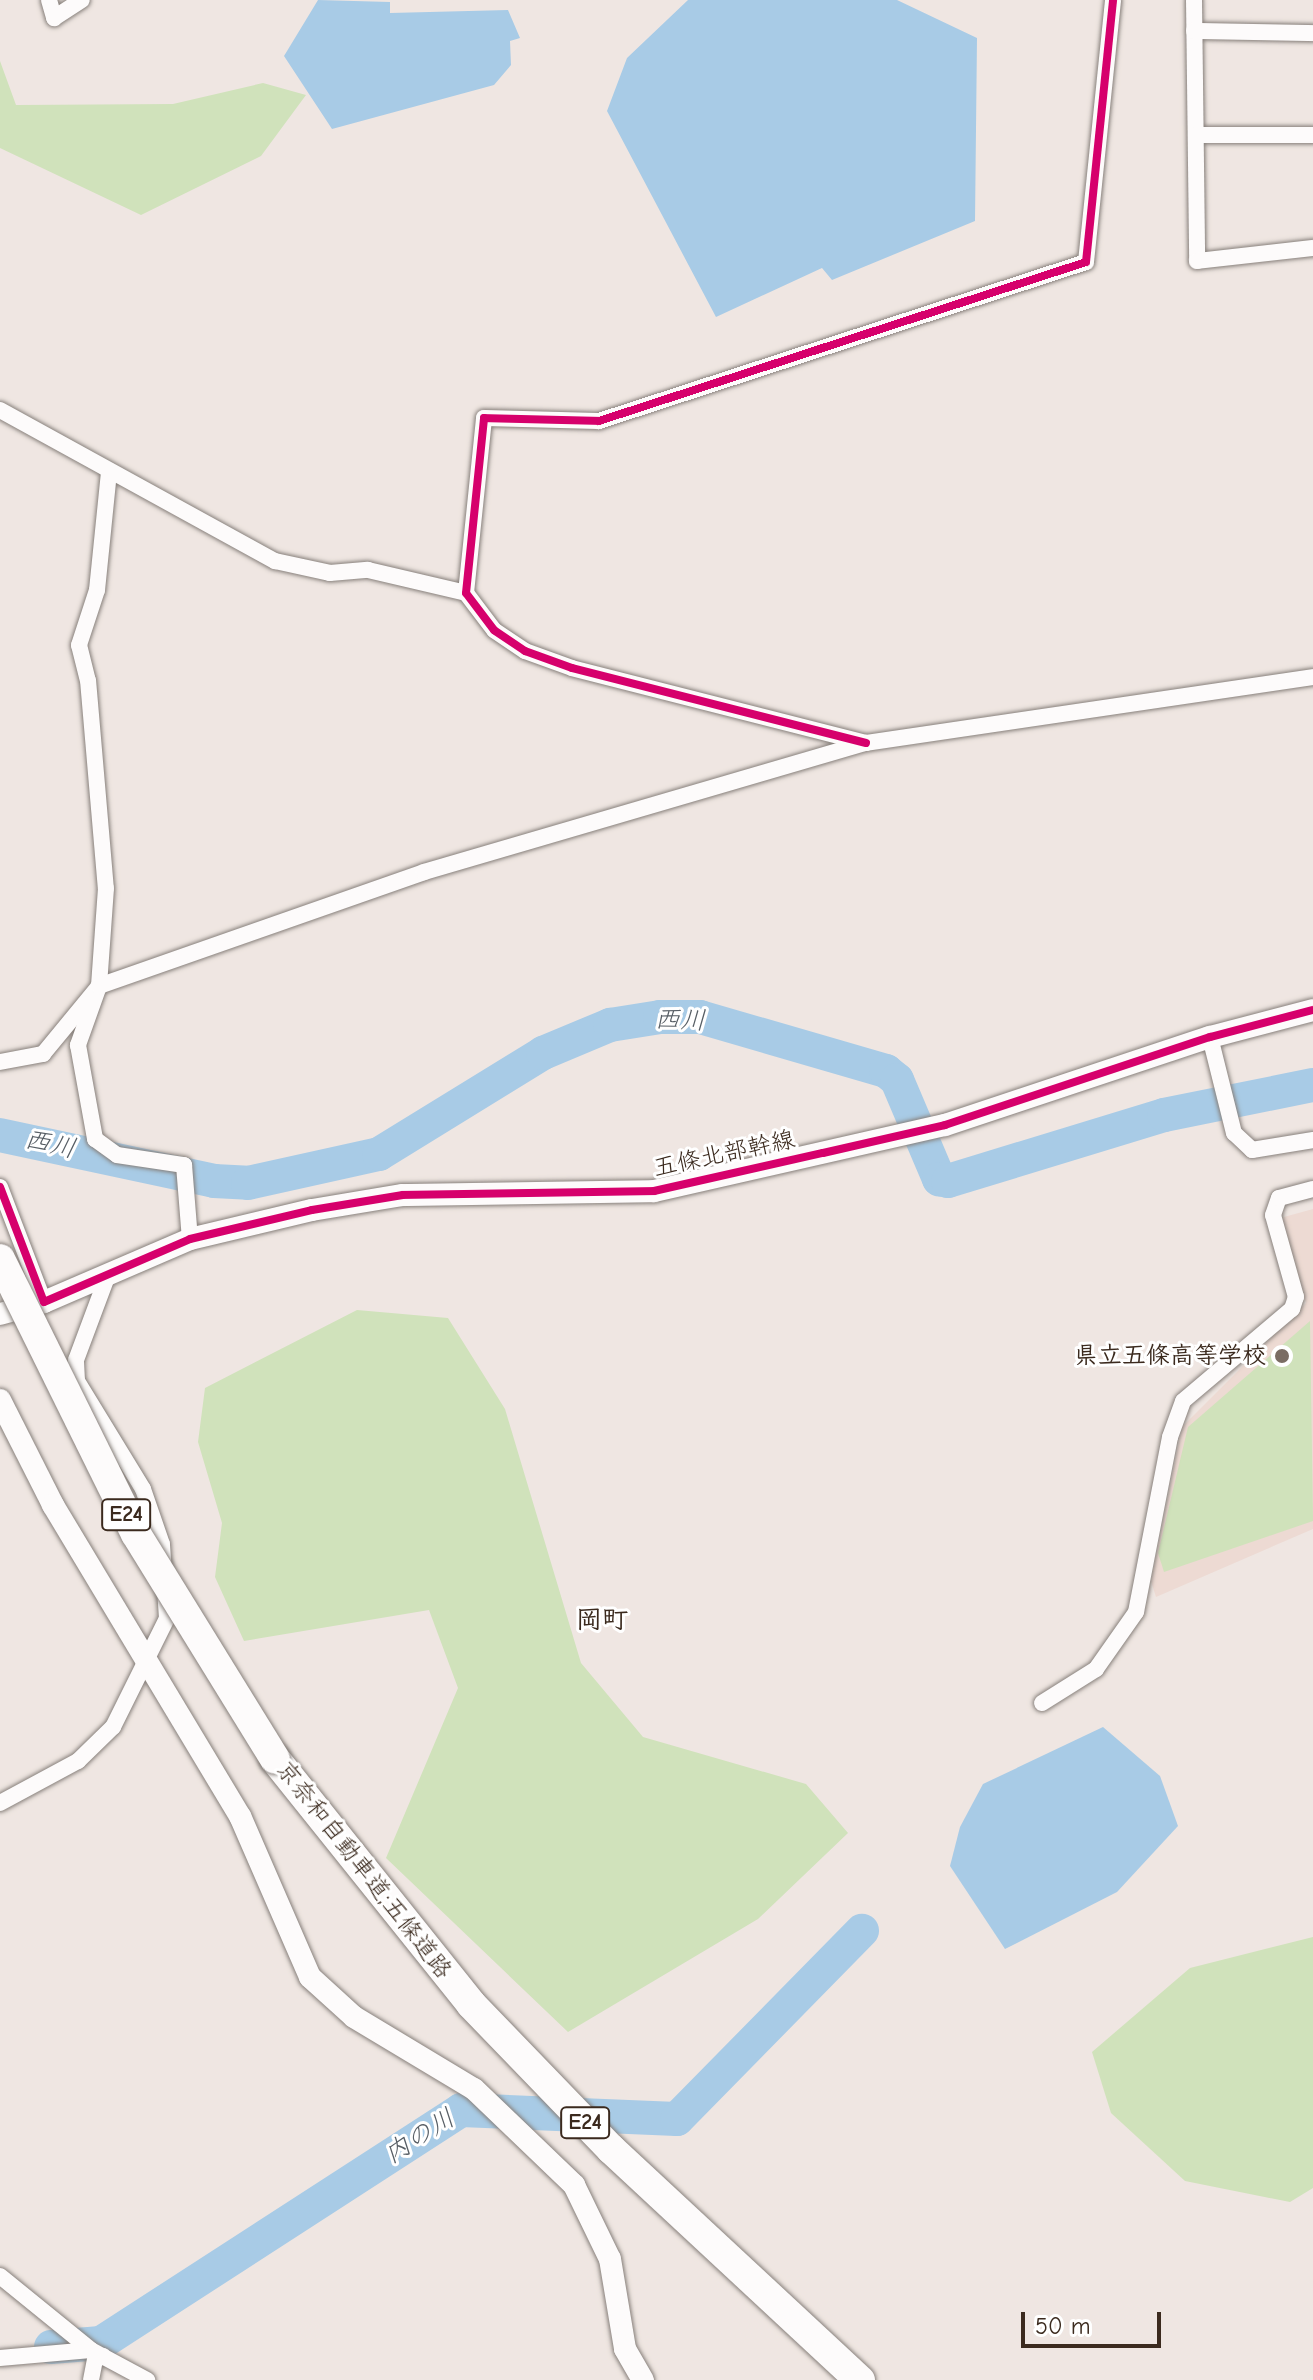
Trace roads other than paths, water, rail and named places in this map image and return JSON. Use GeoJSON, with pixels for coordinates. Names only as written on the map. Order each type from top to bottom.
{"type":"FeatureCollection","features":[{"type":"Feature","properties":{"kind":"highway","name":"京奈和自動車道;五條道路"},"geometry":{"type":"LineString","coordinates":[[0,1259],[136,1534],[275,1759],[471,2004],[704,2238],[860,2380]]}},
{"type":"Feature","properties":{"kind":"street"},"geometry":{"type":"LineString","coordinates":[[49,0],[54,18],[82,0]]}},
{"type":"Feature","properties":{"kind":"street"},"geometry":{"type":"LineString","coordinates":[[466,593],[484,418],[599,421],[1086,262],[1113,0]]}},
{"type":"Feature","properties":{"kind":"street"},"geometry":{"type":"LineString","coordinates":[[1194,0],[1197,261],[1313,248]]}},
{"type":"Feature","properties":{"kind":"street"},"geometry":{"type":"LineString","coordinates":[[1194,31],[1313,33]]}},
{"type":"Feature","properties":{"kind":"street"},"geometry":{"type":"LineString","coordinates":[[1196,135],[1313,135]]}},
{"type":"Feature","properties":{"kind":"street"},"geometry":{"type":"LineString","coordinates":[[0,410],[26,419],[109,472],[275,561],[330,573],[368,570],[466,593],[494,630],[525,651],[866,743]]}},
{"type":"Feature","properties":{"kind":"street"},"geometry":{"type":"LineString","coordinates":[[109,472],[97,590],[79,645],[101,792],[106,888],[99,986],[78,1045],[95,1139],[117,1155],[184,1165],[190,1239]]}},
{"type":"Feature","properties":{"kind":"street"},"geometry":{"type":"LineString","coordinates":[[0,1062],[43,1054],[99,986],[424,872],[866,743],[1313,677]]}},
{"type":"Feature","properties":{"kind":"street","name":"五條北部幹線"},"geometry":{"type":"LineString","coordinates":[[0,1314],[44,1302],[190,1239],[403,1195],[654,1191],[945,1125],[1210,1037],[1313,1010]]}},
{"type":"Feature","properties":{"kind":"street"},"geometry":{"type":"LineString","coordinates":[[1210,1037],[1234,1133],[1261,1151],[1313,1140]]}},
{"type":"Feature","properties":{"kind":"street"},"geometry":{"type":"LineString","coordinates":[[0,1187],[5,1216],[44,1302]]}},
{"type":"Feature","properties":{"kind":"street"},"geometry":{"type":"LineString","coordinates":[[1042,1703],[1096,1669],[1136,1612],[1170,1437],[1183,1401],[1292,1309],[1296,1297],[1273,1215],[1279,1198],[1313,1189]]}},
{"type":"Feature","properties":{"kind":"street"},"geometry":{"type":"LineString","coordinates":[[0,1803],[78,1761],[113,1727],[167,1618],[162,1544],[143,1489],[77,1381],[76,1360],[107,1277]]}},
{"type":"Feature","properties":{"kind":"street"},"geometry":{"type":"LineString","coordinates":[[0,1400],[147,1663],[240,1816],[310,1977],[354,2017],[474,2089],[563,2172],[602,2236],[625,2349],[643,2380]]}},
{"type":"Feature","properties":{"kind":"street"},"geometry":{"type":"LineString","coordinates":[[0,2276],[97,2353],[147,2380]]}},
{"type":"Feature","properties":{"kind":"street"},"geometry":{"type":"LineString","coordinates":[[0,2358],[97,2353]]}},
{"type":"Feature","properties":{"kind":"street"},"geometry":{"type":"LineString","coordinates":[[91,2380],[97,2353]]}},
{"type":"Feature","properties":{"kind":"water"},"geometry":{"type":"Polygon","coordinates":[[[318,0],[390,2],[390,13],[508,10],[520,38],[510,41],[511,65],[494,85],[332,129],[284,56],[318,0]]]}},
{"type":"Feature","properties":{"kind":"water"},"geometry":{"type":"Polygon","coordinates":[[[688,0],[897,0],[977,38],[975,221],[832,280],[822,268],[716,317],[607,111],[627,58],[688,0]]]}},
{"type":"Feature","properties":{"kind":"water"},"geometry":{"type":"Polygon","coordinates":[[[1103,1727],[1160,1776],[1178,1826],[1117,1892],[1005,1949],[950,1866],[960,1827],[983,1784],[1103,1727]]]}},
{"type":"Feature","properties":{"kind":"waterway","name":"西川"},"geometry":{"type":"LineString","coordinates":[[0,1135],[214,1181],[248,1183],[379,1154],[543,1053],[610,1025],[660,1017],[700,1017],[886,1071],[897,1080],[939,1179],[948,1181],[1164,1115],[1313,1085]]}},
{"type":"Feature","properties":{"kind":"waterway","name":"内の川"},"geometry":{"type":"LineString","coordinates":[[51,2347],[101,2343],[461,2110],[677,2119],[862,1931]]}},
{"type":"Feature","properties":{"kind":"place","name":"県立五條高等学校"},"geometry":{"type":"Point","coordinates":[1282,1356]}},
{"type":"Feature","properties":{"kind":"district","name":"岡町"},"geometry":{"type":"Point","coordinates":[602,1621]}}]}
